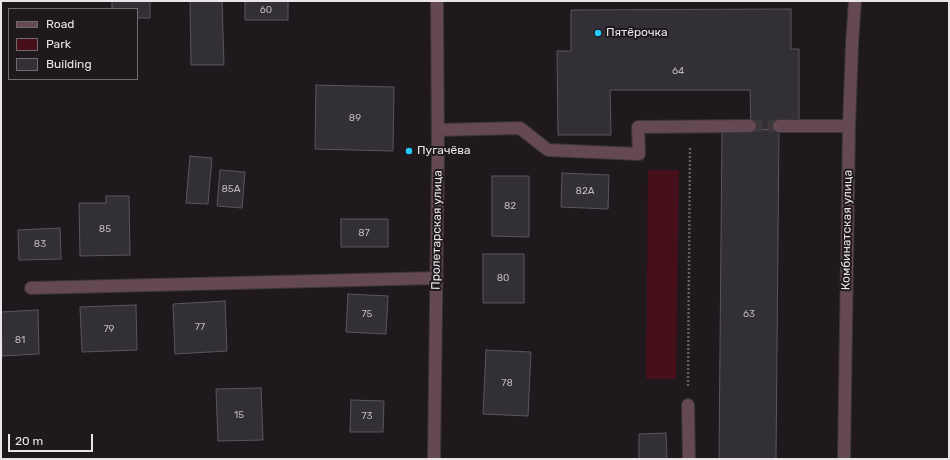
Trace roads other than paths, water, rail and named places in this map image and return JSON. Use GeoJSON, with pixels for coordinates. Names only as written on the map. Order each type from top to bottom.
{"type":"FeatureCollection","features":[{"type":"Feature","properties":{"kind":"street","name":"Пролетарская улица"},"geometry":{"type":"LineString","coordinates":[[434,459],[438,130],[437,1]]}},
{"type":"Feature","properties":{"kind":"street","name":"Комбинатская улица"},"geometry":{"type":"LineString","coordinates":[[844,459],[849,126],[855,1]]}},
{"type":"Feature","properties":{"kind":"street"},"geometry":{"type":"LineString","coordinates":[[438,130],[520,128],[548,150],[639,154],[638,127],[750,126]]}},
{"type":"Feature","properties":{"kind":"street"},"geometry":{"type":"LineString","coordinates":[[779,126],[849,126]]}},
{"type":"Feature","properties":{"kind":"street"},"geometry":{"type":"LineString","coordinates":[[31,288],[437,278]]}},
{"type":"Feature","properties":{"kind":"street"},"geometry":{"type":"LineString","coordinates":[[688,405],[689,459]]}},
{"type":"Feature","properties":{"kind":"tunnel"},"geometry":{"type":"LineString","coordinates":[[750,126],[779,126]]}},
{"type":"Feature","properties":{"kind":"place","name":"Пятёрочка"},"geometry":{"type":"Point","coordinates":[598,33]}},
{"type":"Feature","properties":{"kind":"place","name":"Пугачёва"},"geometry":{"type":"Point","coordinates":[409,151]}}]}
